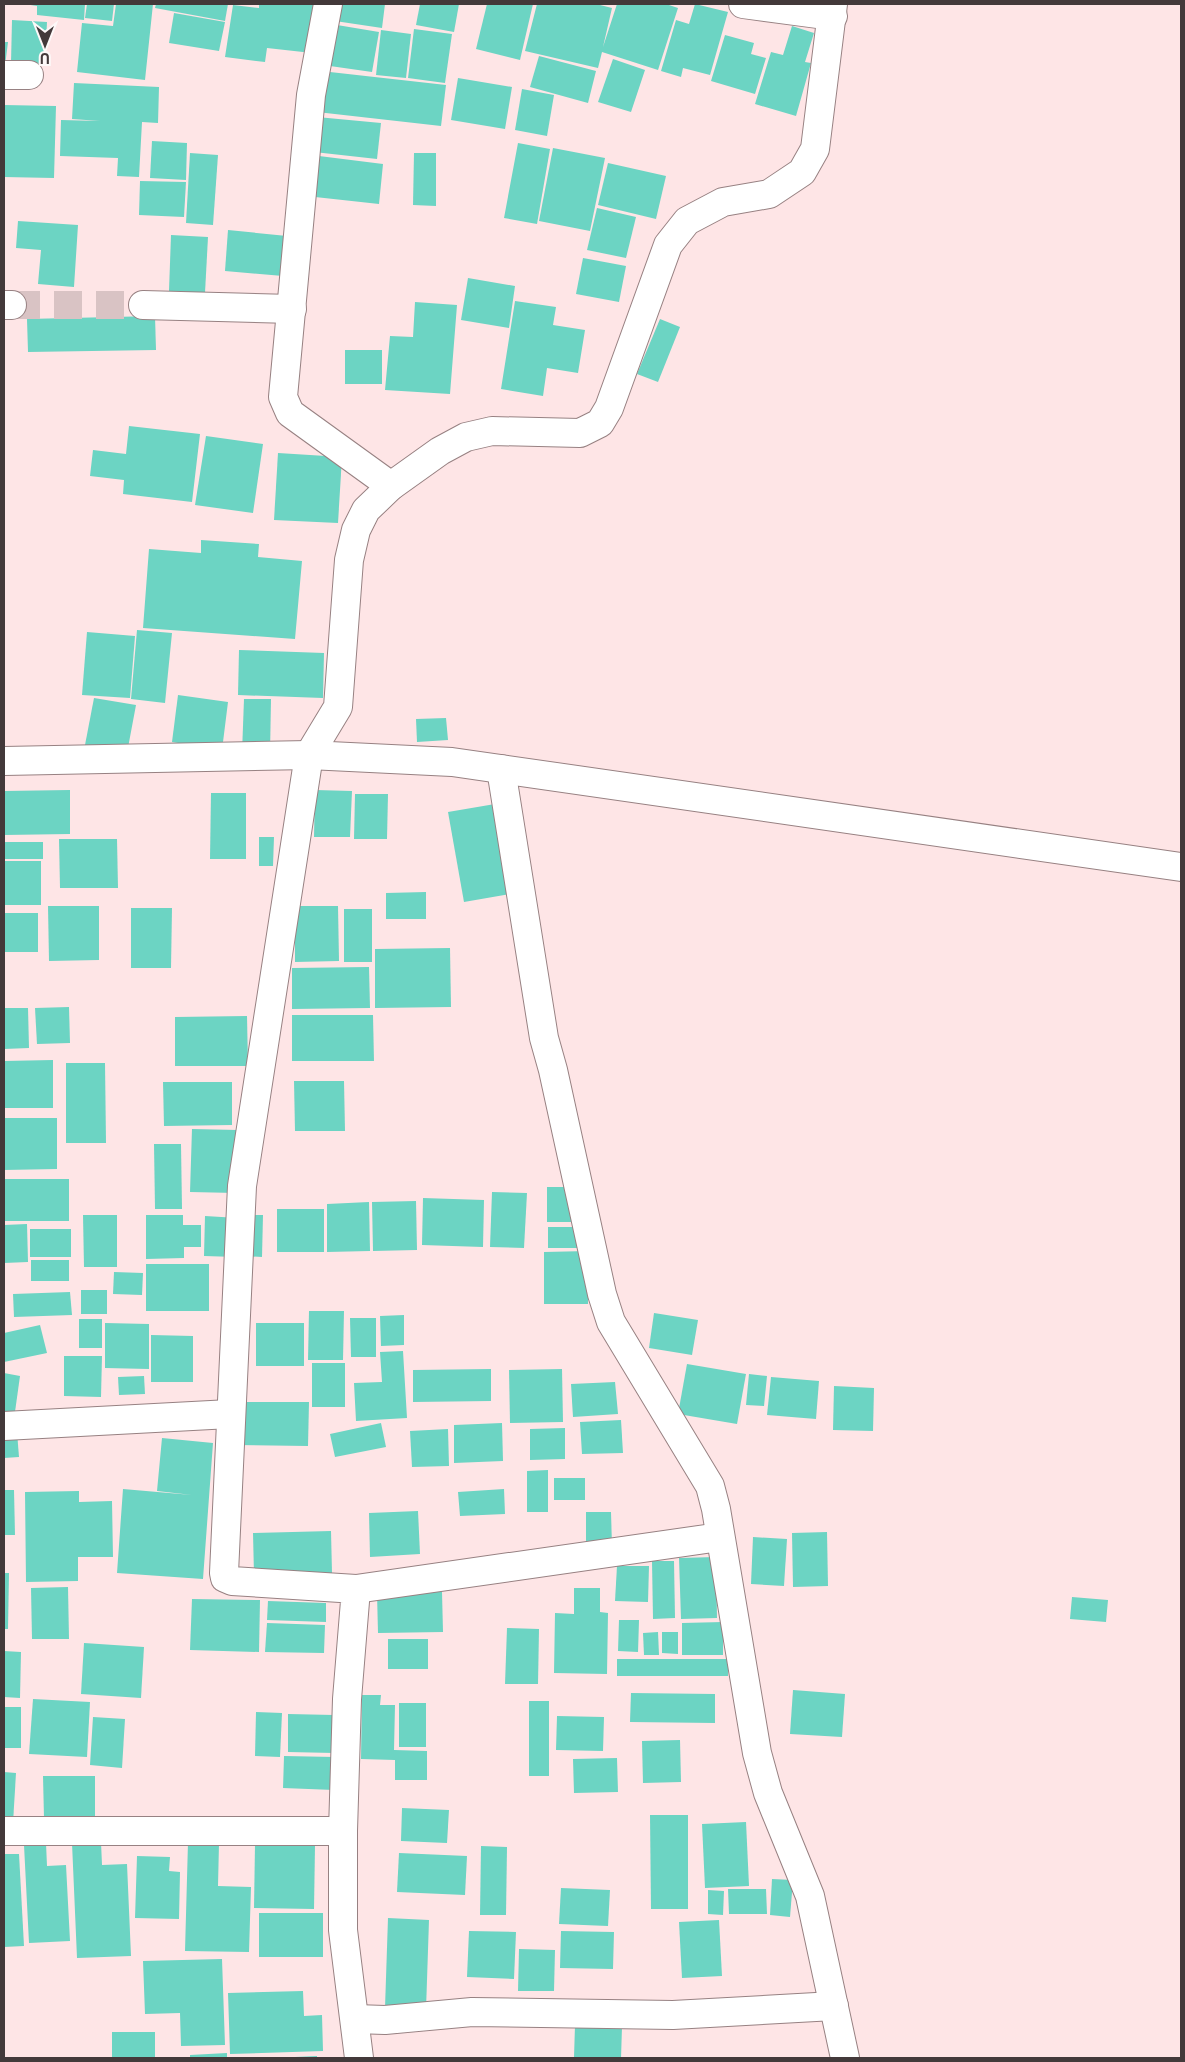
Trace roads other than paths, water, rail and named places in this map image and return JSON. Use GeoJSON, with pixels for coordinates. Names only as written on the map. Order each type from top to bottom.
{"type":"FeatureCollection","features":[{"type":"Feature","properties":{"kind":"street"},"geometry":{"type":"LineString","coordinates":[[328,4],[311,95],[283,397],[290,413],[391,486]]}},
{"type":"Feature","properties":{"kind":"street"},"geometry":{"type":"LineString","coordinates":[[720,1537],[356,1589],[232,1581],[225,1578],[230,1414],[242,1186],[309,755],[338,707],[349,560],[356,530],[366,510],[391,486],[440,451],[466,437],[492,431],[580,433],[600,423],[609,408],[668,246],[687,221],[723,202],[769,194],[802,172],[815,149],[833,10],[743,4]]}},
{"type":"Feature","properties":{"kind":"street"},"geometry":{"type":"LineString","coordinates":[[143,305],[292,309]]}},
{"type":"Feature","properties":{"kind":"street"},"geometry":{"type":"LineString","coordinates":[[4,761],[309,755],[452,762],[1181,867]]}},
{"type":"Feature","properties":{"kind":"street"},"geometry":{"type":"LineString","coordinates":[[501,769],[544,1038],[553,1070],[602,1294],[610,1322],[710,1486],[757,1753],[768,1793],[810,1896],[845,2058]]}},
{"type":"Feature","properties":{"kind":"street"},"geometry":{"type":"LineString","coordinates":[[4,1426],[230,1414]]}},
{"type":"Feature","properties":{"kind":"street"},"geometry":{"type":"LineString","coordinates":[[356,1589],[347,1699],[343,1831],[343,1930],[359,2058]]}},
{"type":"Feature","properties":{"kind":"street"},"geometry":{"type":"LineString","coordinates":[[4,1831],[343,1831]]}},
{"type":"Feature","properties":{"kind":"street"},"geometry":{"type":"LineString","coordinates":[[355,2019],[385,2020],[472,2012],[673,2015],[834,2006]]}},
{"type":"Feature","properties":{"kind":"tunnel"},"geometry":{"type":"LineString","coordinates":[[12,305],[143,305]]}}]}
